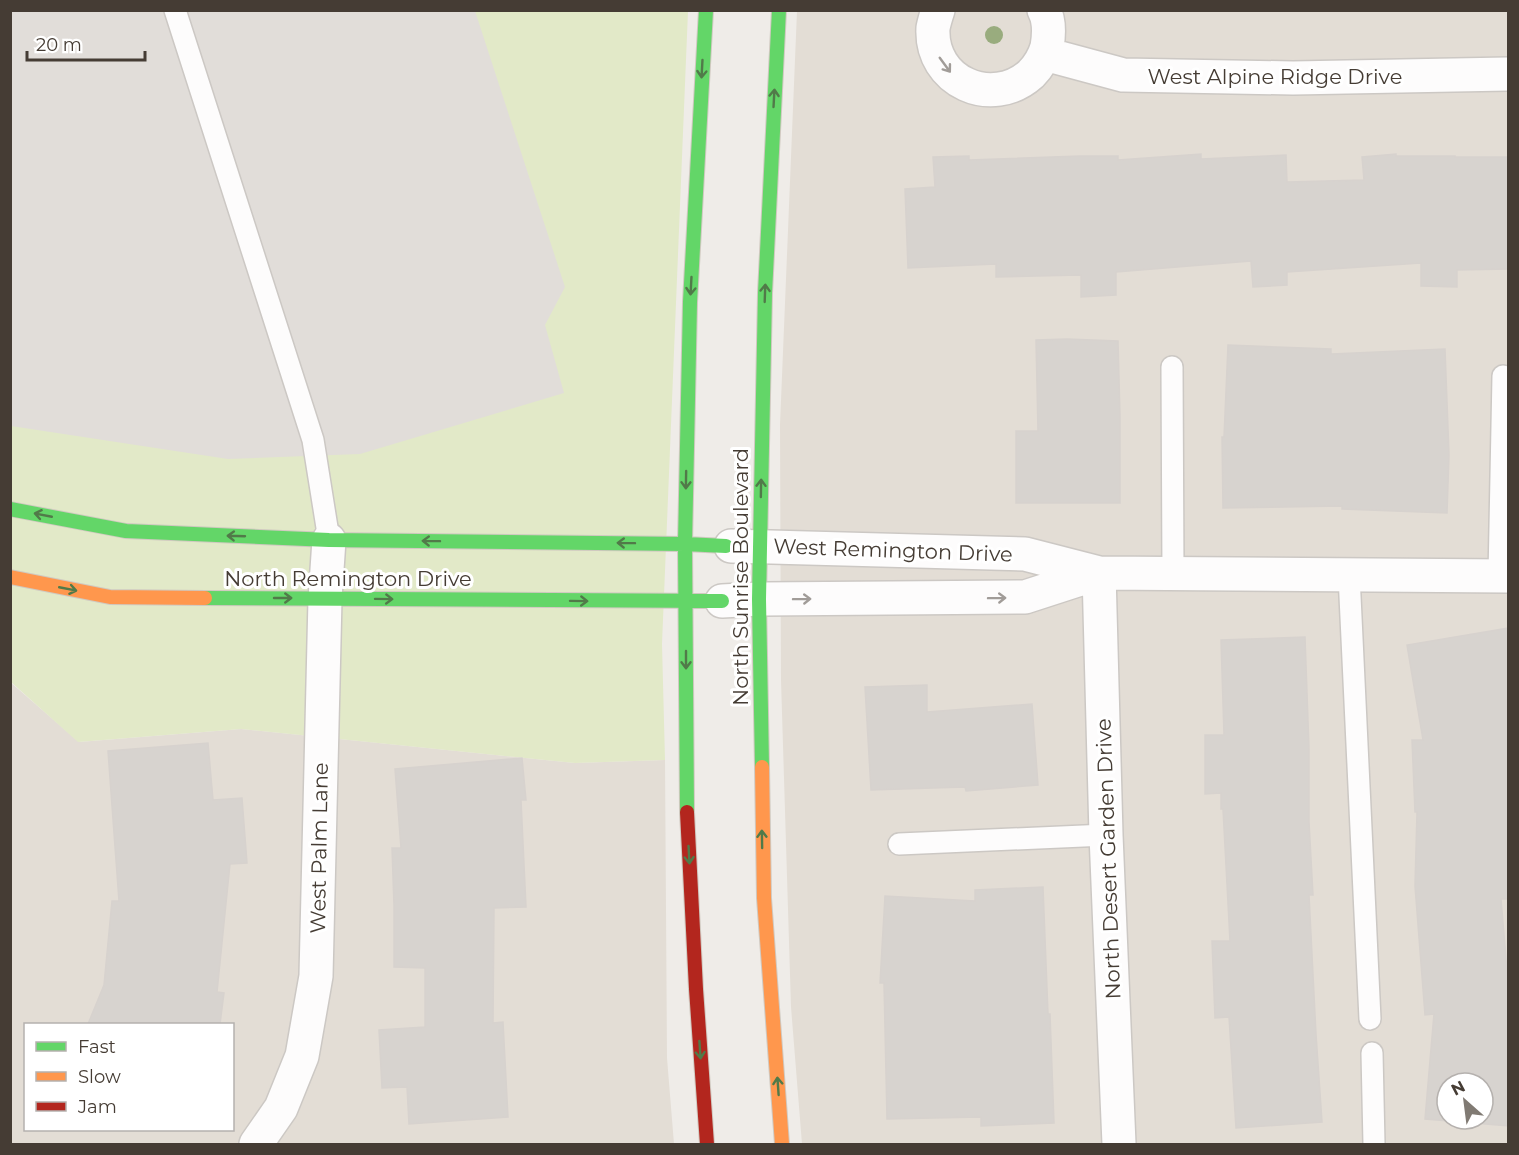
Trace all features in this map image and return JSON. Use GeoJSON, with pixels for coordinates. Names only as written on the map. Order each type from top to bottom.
{"type":"FeatureCollection","features":[{"type":"Feature","properties":{"kind":"street"},"geometry":{"type":"LineString","coordinates":[[706,10],[690,302],[685,544],[687,807],[707,1144]]}},
{"type":"Feature","properties":{"kind":"street","name":"North Sunrise Boulevard"},"geometry":{"type":"LineString","coordinates":[[779,10],[765,293],[759,599],[764,898],[782,1144]]}},
{"type":"Feature","properties":{"kind":"street"},"geometry":{"type":"LineString","coordinates":[[938,10],[933,27],[934,45],[941,63],[953,76],[968,86],[986,90],[1005,89],[1022,82],[1035,70],[1045,54],[1049,35],[1044,10]]}},
{"type":"Feature","properties":{"kind":"street","name":"West Alpine Ridge Drive"},"geometry":{"type":"LineString","coordinates":[[1045,54],[1124,75],[1293,78],[1509,74]]}},
{"type":"Feature","properties":{"kind":"street","name":"North Remington Drive"},"geometry":{"type":"LineString","coordinates":[[10,509],[126,531],[329,540],[685,544]]}},
{"type":"Feature","properties":{"kind":"street","name":"West Palm Lane"},"geometry":{"type":"LineString","coordinates":[[256,1144],[281,1108],[302,1056],[316,976],[325,599],[329,540]]}},
{"type":"Feature","properties":{"kind":"street","name":"West Remington Drive"},"geometry":{"type":"LineString","coordinates":[[685,544],[1025,554],[1099,573],[1504,576]]}},
{"type":"Feature","properties":{"kind":"street","name":"West Remington Drive"},"geometry":{"type":"LineString","coordinates":[[686,602],[759,599],[1025,597],[1099,573]]}},
{"type":"Feature","properties":{"kind":"street","name":"North Desert Garden Drive"},"geometry":{"type":"LineString","coordinates":[[1099,573],[1106,835],[1119,1144]]}},
{"type":"Feature","properties":{"kind":"street","name":"North Remington Drive"},"geometry":{"type":"LineString","coordinates":[[10,577],[110,597],[686,602]]}},
{"type":"Feature","properties":{"kind":"lane"},"geometry":{"type":"LineString","coordinates":[[175,10],[313,440],[329,540]]}},
{"type":"Feature","properties":{"kind":"lane"},"geometry":{"type":"LineString","coordinates":[[1172,367],[1173,573]]}},
{"type":"Feature","properties":{"kind":"lane"},"geometry":{"type":"LineString","coordinates":[[1503,376],[1504,576]]}},
{"type":"Feature","properties":{"kind":"lane"},"geometry":{"type":"LineString","coordinates":[[1349,575],[1370,1020]]}},
{"type":"Feature","properties":{"kind":"lane"},"geometry":{"type":"LineString","coordinates":[[899,844],[1106,835]]}},
{"type":"Feature","properties":{"kind":"lane"},"geometry":{"type":"LineString","coordinates":[[1372,1053],[1374,1144]]}},
{"type":"Feature","properties":{"kind":"shaded area"},"geometry":{"type":"Polygon","coordinates":[[[11,11],[475,11],[565,287],[545,325],[564,393],[360,454],[228,459],[11,426],[11,11]]]}},
{"type":"Feature","properties":{"kind":"shaded area"},"geometry":{"type":"Polygon","coordinates":[[[797,11],[1508,11],[1508,1144],[802,1144],[791,1007],[781,680],[780,425],[797,11]]]}},
{"type":"Feature","properties":{"kind":"shaded area"},"geometry":{"type":"Polygon","coordinates":[[[10,682],[79,742],[241,729],[575,763],[665,760],[667,1058],[674,1144],[11,1144],[10,682]]]}},
{"type":"Feature","properties":{"kind":"green space"},"geometry":{"type":"Polygon","coordinates":[[[11,11],[688,11],[662,644],[665,760],[575,763],[241,729],[78,742],[11,682],[11,11]]]}},
{"type":"Feature","properties":{"kind":"building"},"geometry":{"type":"Polygon","coordinates":[[[1201,154],[1201,159],[1286,155],[1287,182],[1364,180],[1362,157],[1396,154],[1396,156],[1509,157],[1509,269],[1457,270],[1457,287],[1421,286],[1421,263],[1287,272],[1287,285],[1253,287],[1251,261],[1116,272],[1116,295],[1081,297],[1081,275],[996,277],[996,264],[908,268],[905,189],[935,187],[933,157],[969,156],[969,160],[1118,156],[1118,160],[1201,154]]]}},
{"type":"Feature","properties":{"kind":"building"},"geometry":{"type":"Polygon","coordinates":[[[1036,340],[1118,341],[1120,503],[1016,503],[1016,431],[1038,431],[1036,340]]]}},
{"type":"Feature","properties":{"kind":"building"},"geometry":{"type":"Polygon","coordinates":[[[1228,345],[1331,349],[1331,354],[1445,349],[1449,455],[1447,513],[1342,509],[1342,506],[1223,508],[1222,437],[1224,437],[1228,345]]]}},
{"type":"Feature","properties":{"kind":"building"},"geometry":{"type":"Polygon","coordinates":[[[1509,628],[1509,700],[1507,700],[1509,899],[1501,899],[1509,994],[1509,1126],[1495,1125],[1495,1071],[1435,1071],[1435,1120],[1425,1119],[1434,1014],[1425,1015],[1415,886],[1417,812],[1415,812],[1412,740],[1423,740],[1407,645],[1509,628]]]}},
{"type":"Feature","properties":{"kind":"building"},"geometry":{"type":"Polygon","coordinates":[[[1305,637],[1313,895],[1309,895],[1322,1122],[1236,1128],[1229,1017],[1215,1018],[1212,941],[1230,941],[1223,809],[1221,809],[1221,793],[1205,794],[1205,735],[1224,735],[1221,640],[1305,637]]]}},
{"type":"Feature","properties":{"kind":"building"},"geometry":{"type":"Polygon","coordinates":[[[927,685],[927,712],[1032,704],[1038,785],[966,791],[965,787],[871,790],[865,687],[927,685]]]}},
{"type":"Feature","properties":{"kind":"building"},"geometry":{"type":"Polygon","coordinates":[[[208,743],[213,800],[242,798],[247,863],[230,864],[217,992],[224,993],[220,1023],[88,1023],[104,985],[112,901],[119,901],[108,751],[208,743]]]}},
{"type":"Feature","properties":{"kind":"building"},"geometry":{"type":"Polygon","coordinates":[[[522,758],[526,800],[521,800],[526,907],[494,908],[493,1023],[503,1022],[508,1117],[409,1124],[407,1087],[382,1088],[379,1030],[425,1027],[425,968],[394,967],[392,848],[401,848],[395,769],[522,758]]]}},
{"type":"Feature","properties":{"kind":"building"},"geometry":{"type":"Polygon","coordinates":[[[1043,887],[1054,1123],[981,1126],[981,1117],[887,1119],[884,983],[880,983],[885,896],[975,901],[975,890],[1043,887]]]}},
{"type":"Feature","properties":{"kind":"traffic: fast"},"geometry":{"type":"LineString","coordinates":[[687,812],[685,544],[690,302],[706,10]]}},
{"type":"Feature","properties":{"kind":"traffic: fast"},"geometry":{"type":"LineString","coordinates":[[762,767],[759,599],[765,293],[779,10]]}},
{"type":"Feature","properties":{"kind":"traffic: fast"},"geometry":{"type":"LineString","coordinates":[[10,509],[126,531],[329,540],[726,546]]}},
{"type":"Feature","properties":{"kind":"traffic: fast"},"geometry":{"type":"LineString","coordinates":[[205,598],[722,601]]}},
{"type":"Feature","properties":{"kind":"traffic: slow"},"geometry":{"type":"LineString","coordinates":[[10,577],[110,597],[205,598]]}},
{"type":"Feature","properties":{"kind":"traffic: slow"},"geometry":{"type":"LineString","coordinates":[[762,767],[764,898],[782,1144]]}},
{"type":"Feature","properties":{"kind":"traffic: jam"},"geometry":{"type":"LineString","coordinates":[[687,812],[707,1144]]}}]}
